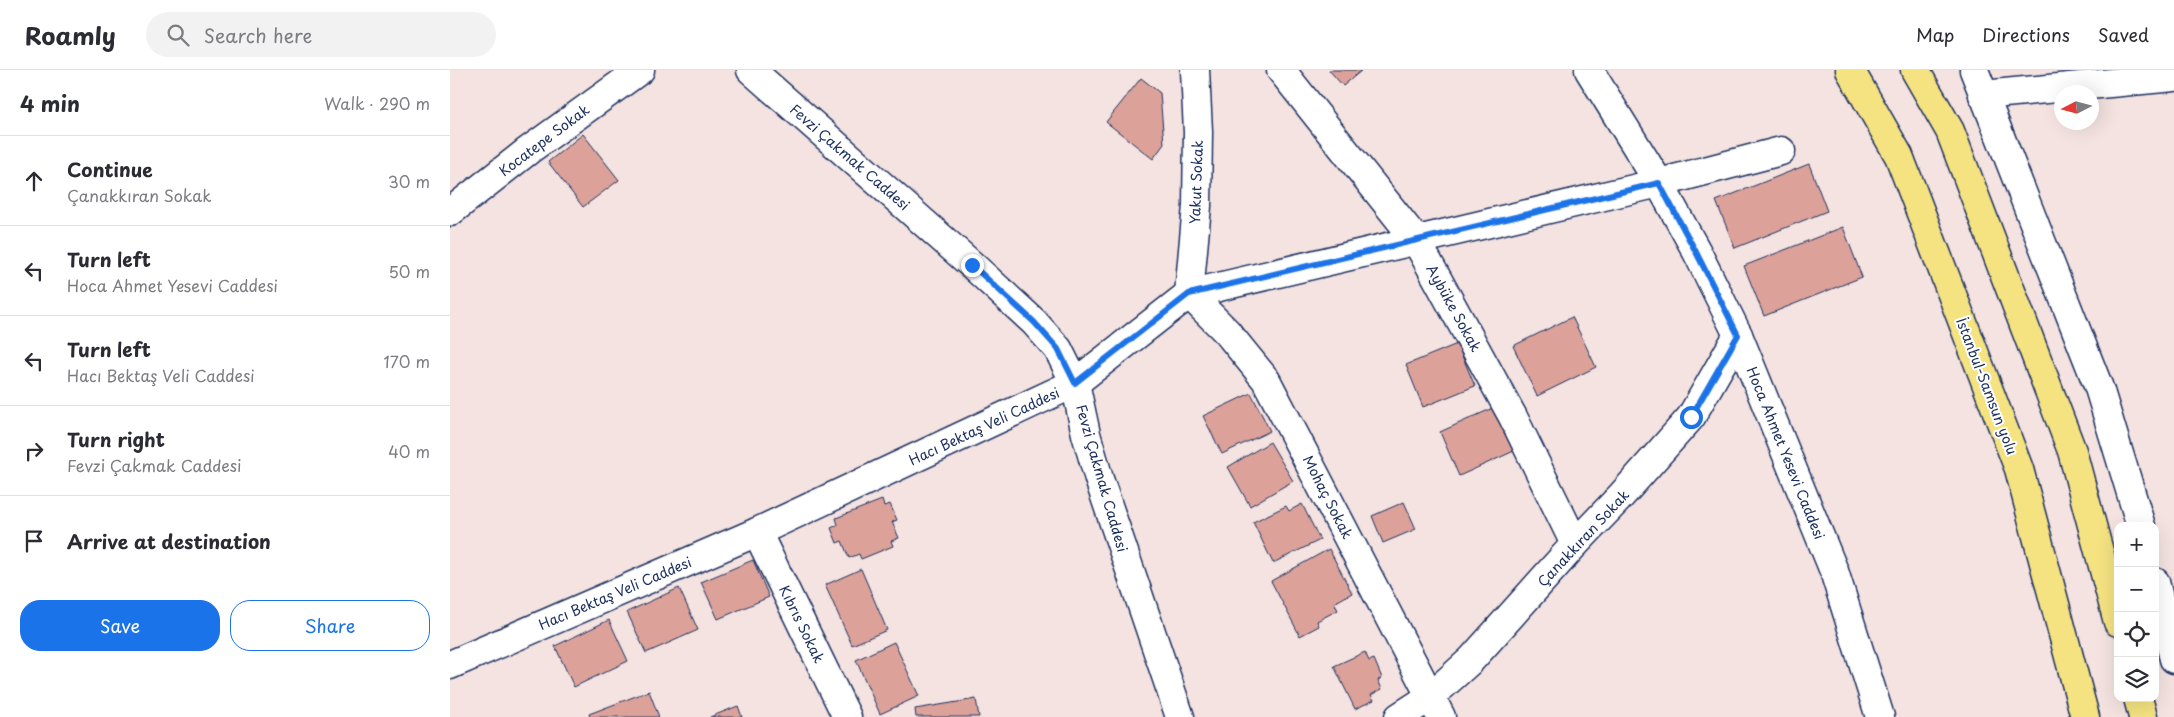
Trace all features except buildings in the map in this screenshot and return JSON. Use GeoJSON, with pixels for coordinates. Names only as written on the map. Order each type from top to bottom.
{"type":"FeatureCollection","features":[{"type":"Feature","properties":{"kind":"highway","name":"İstanbul-Samsun yolu"},"geometry":{"type":"LineString","coordinates":[[1850,70],[1899,156],[2019,469],[2085,717]]}},
{"type":"Feature","properties":{"kind":"highway"},"geometry":{"type":"LineString","coordinates":[[1915,70],[1950,131],[2072,451],[2115,612]]}},
{"type":"Feature","properties":{"kind":"highway"},"geometry":{"type":"LineString","coordinates":[[2139,702],[2143,717]]}},
{"type":"Feature","properties":{"kind":"street","name":"Kocatepe Sokak"},"geometry":{"type":"LineString","coordinates":[[450,212],[529,150],[640,70]]}},
{"type":"Feature","properties":{"kind":"street","name":"Fevzi Çakmak Caddesi"},"geometry":{"type":"LineString","coordinates":[[751,70],[972,265],[1034,322],[1058,349],[1075,383],[1086,434],[1099,479],[1180,717]]}},
{"type":"Feature","properties":{"kind":"street","name":"Yakut Sokak"},"geometry":{"type":"LineString","coordinates":[[1189,294],[1197,206],[1198,132],[1195,70]]}},
{"type":"Feature","properties":{"kind":"street","name":"Aybüke Sokak"},"geometry":{"type":"LineString","coordinates":[[1281,70],[1416,240],[1513,417],[1574,544]]}},
{"type":"Feature","properties":{"kind":"street","name":"Hoca Ahmet Yesevi Caddesi"},"geometry":{"type":"LineString","coordinates":[[1589,70],[1659,183],[1738,335],[1834,571],[1880,717]]}},
{"type":"Feature","properties":{"kind":"street"},"geometry":{"type":"LineString","coordinates":[[1974,70],[2099,388],[2140,522]]}},
{"type":"Feature","properties":{"kind":"street"},"geometry":{"type":"LineString","coordinates":[[1983,95],[2174,77]]}},
{"type":"Feature","properties":{"kind":"street","name":"Hacı Bektaş Veli Caddesi"},"geometry":{"type":"LineString","coordinates":[[450,665],[757,532],[1075,383],[1189,294],[1659,183],[1781,151]]}},
{"type":"Feature","properties":{"kind":"street","name":"Mohaç Sokak"},"geometry":{"type":"LineString","coordinates":[[1189,294],[1227,332],[1266,380],[1435,707]]}},
{"type":"Feature","properties":{"kind":"street","name":"Çanakkıran Sokak"},"geometry":{"type":"LineString","coordinates":[[1399,717],[1435,707],[1471,660],[1574,544],[1620,498],[1691,417],[1738,335]]}},
{"type":"Feature","properties":{"kind":"street","name":"Kıbrıs Sokak"},"geometry":{"type":"LineString","coordinates":[[757,532],[847,717]]}},
{"type":"Feature","properties":{"kind":"street"},"geometry":{"type":"LineString","coordinates":[[2159,598],[2174,659]]}},
{"type":"Feature","properties":{"kind":"route"},"geometry":{"type":"LineString","coordinates":[[972,265],[1034,322],[1058,349],[1075,383],[1189,294],[1659,183],[1738,335],[1691,417]]}}]}
